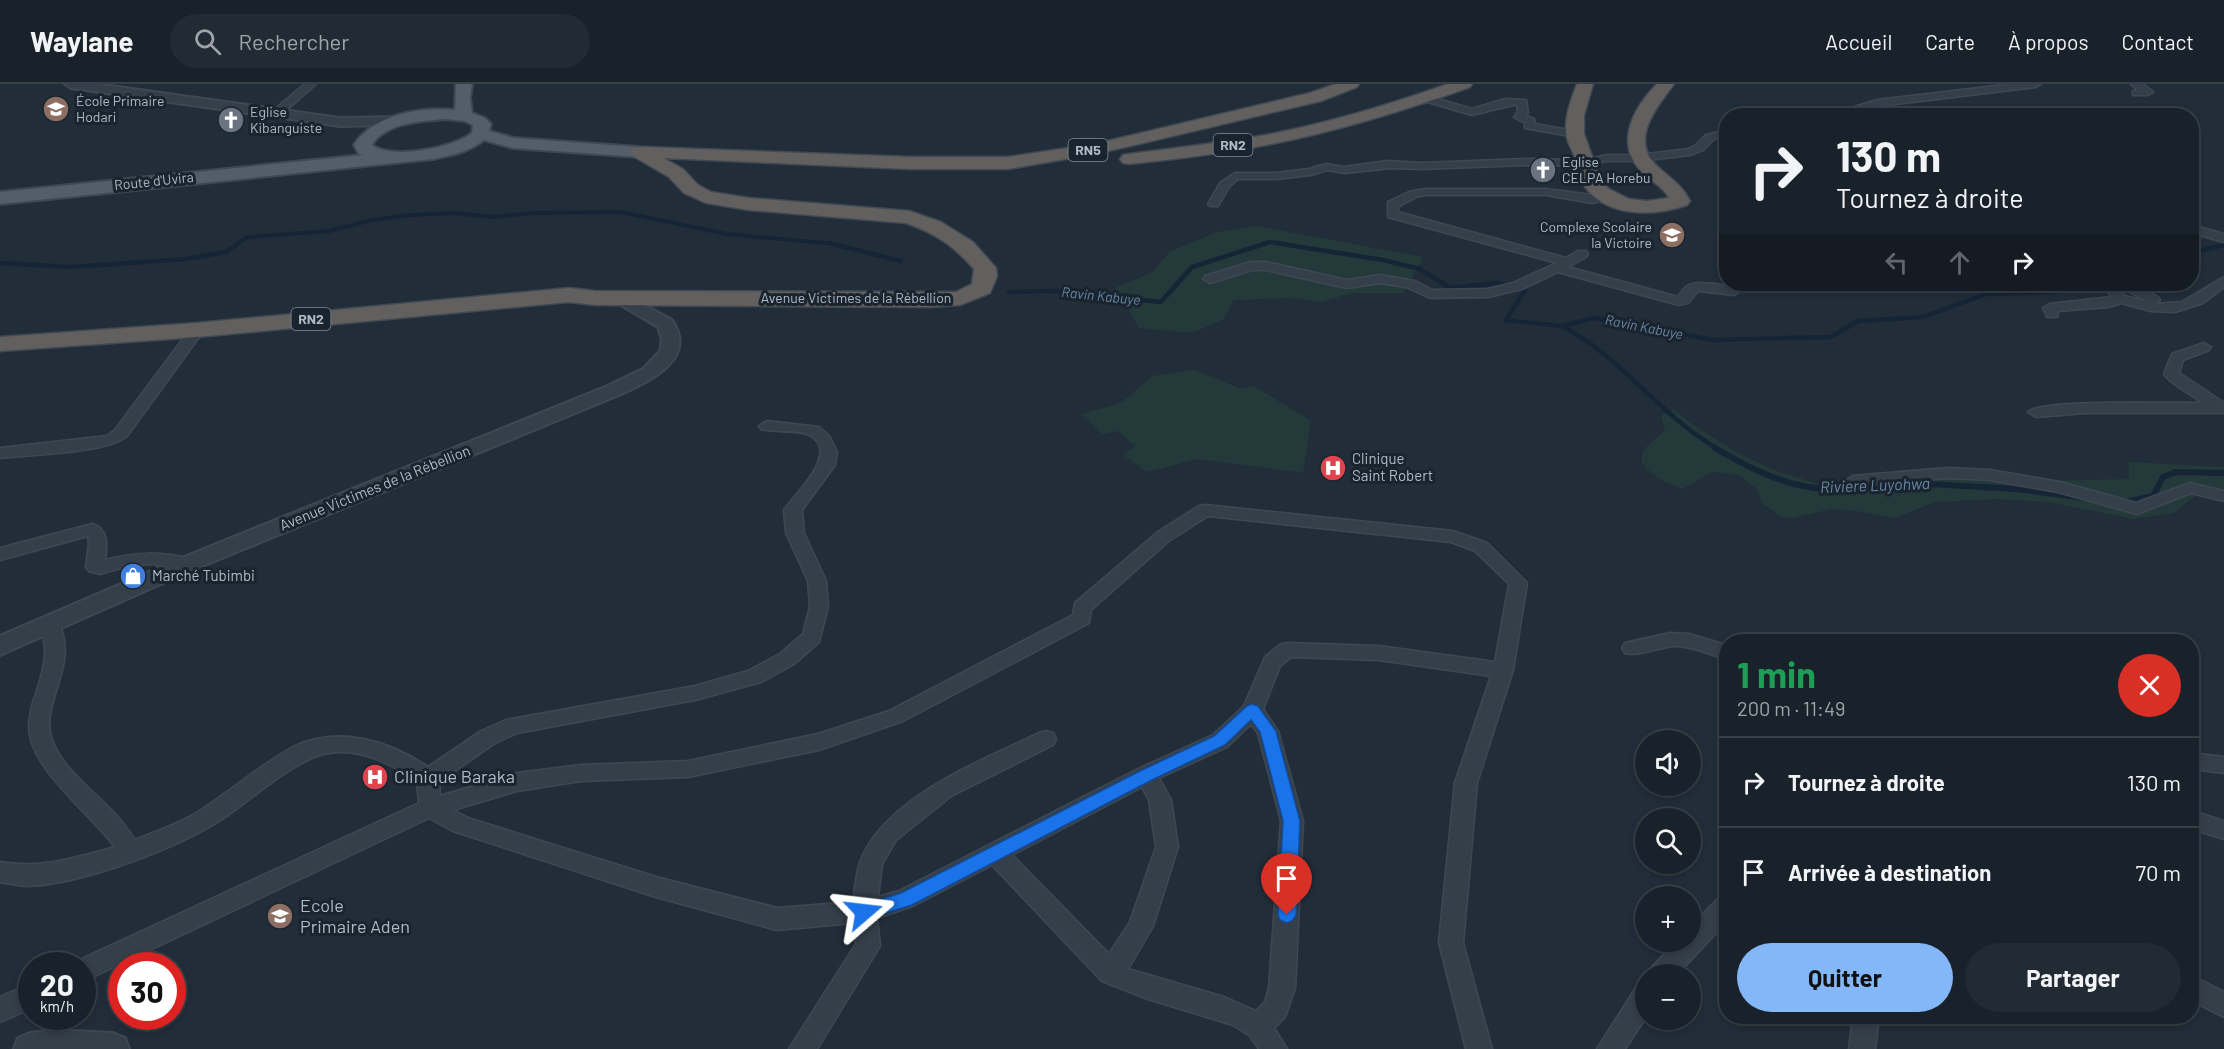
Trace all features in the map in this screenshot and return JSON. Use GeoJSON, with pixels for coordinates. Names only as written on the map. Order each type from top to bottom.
{"type":"FeatureCollection","features":[{"type":"Feature","properties":{"kind":"highway","name":"RN5"},"geometry":{"type":"LineString","coordinates":[[996,163],[1095,149],[1284,105],[1351,84]]}},
{"type":"Feature","properties":{"kind":"highway","name":"RN2"},"geometry":{"type":"LineString","coordinates":[[639,152],[910,163],[996,163],[1016,170],[1045,170],[1247,143],[1348,122],[1464,84]]}},
{"type":"Feature","properties":{"kind":"highway"},"geometry":{"type":"LineString","coordinates":[[1585,84],[1580,99],[1575,134],[1593,184],[1609,196],[1634,205],[1652,208],[1668,206],[1680,201],[1680,195],[1639,158],[1636,149],[1638,132],[1646,107],[1666,84]]}},
{"type":"Feature","properties":{"kind":"highway","name":"Avenue Victimes de la Rébellion"},"geometry":{"type":"LineString","coordinates":[[0,344],[197,330],[569,295],[622,298],[927,300],[960,298],[982,288],[986,276],[985,268],[966,246],[934,226],[909,217],[722,201],[706,197],[691,189],[676,173],[639,152]]}},
{"type":"Feature","properties":{"kind":"highway","name":"RN2"},"geometry":{"type":"LineString","coordinates":[[676,173],[724,156]]}},
{"type":"Feature","properties":{"kind":"main road"},"geometry":{"type":"LineString","coordinates":[[430,115],[463,91]]}},
{"type":"Feature","properties":{"kind":"main road"},"geometry":{"type":"LineString","coordinates":[[463,91],[464,116]]}},
{"type":"Feature","properties":{"kind":"main road"},"geometry":{"type":"LineString","coordinates":[[430,115],[464,116],[483,124],[481,134],[451,150]]}},
{"type":"Feature","properties":{"kind":"main road","name":"Route d'Uvira"},"geometry":{"type":"LineString","coordinates":[[308,167],[364,142],[373,132],[399,121],[430,115]]}},
{"type":"Feature","properties":{"kind":"main road"},"geometry":{"type":"LineString","coordinates":[[481,134],[513,143]]}},
{"type":"Feature","properties":{"kind":"main road"},"geometry":{"type":"LineString","coordinates":[[364,142],[365,150],[395,157],[423,156],[451,150],[513,143],[639,152]]}},
{"type":"Feature","properties":{"kind":"main road","name":"Route d'Uvira"},"geometry":{"type":"LineString","coordinates":[[0,198],[395,157]]}},
{"type":"Feature","properties":{"kind":"street"},"geometry":{"type":"LineString","coordinates":[[78,84],[340,122],[399,121]]}},
{"type":"Feature","properties":{"kind":"street"},"geometry":{"type":"LineString","coordinates":[[278,112],[311,84]]}},
{"type":"Feature","properties":{"kind":"street"},"geometry":{"type":"LineString","coordinates":[[1865,108],[1876,103],[2036,84]]}},
{"type":"Feature","properties":{"kind":"street"},"geometry":{"type":"LineString","coordinates":[[1425,98],[1472,112],[1515,100],[1522,102],[1523,113],[1520,117],[1530,121],[1529,126],[1575,134]]}},
{"type":"Feature","properties":{"kind":"street"},"geometry":{"type":"LineString","coordinates":[[340,122],[364,142]]}},
{"type":"Feature","properties":{"kind":"street"},"geometry":{"type":"LineString","coordinates":[[1214,204],[1224,185],[1235,176],[1276,176],[1311,172],[1326,167],[1344,170],[1372,165],[1387,166],[1388,164],[1422,166],[1529,162],[1586,164],[1606,158],[1639,158],[1690,152],[1699,148],[1710,137],[1719,135]]}},
{"type":"Feature","properties":{"kind":"street"},"geometry":{"type":"LineString","coordinates":[[1609,196],[1592,199],[1546,192],[1425,192],[1413,194],[1392,205],[1392,214],[1464,232],[1678,301],[1683,300],[1695,287],[1719,289]]}},
{"type":"Feature","properties":{"kind":"street"},"geometry":{"type":"LineString","coordinates":[[2199,231],[2224,238]]}},
{"type":"Feature","properties":{"kind":"street"},"geometry":{"type":"LineString","coordinates":[[1210,279],[1251,266],[1266,266],[1347,284],[1380,279],[1410,284],[1430,294],[1441,295],[1504,290],[1582,254]]}},
{"type":"Feature","properties":{"kind":"street"},"geometry":{"type":"LineString","coordinates":[[2052,314],[2050,308],[2109,303],[2120,299],[2152,308],[2173,310],[2200,298],[2224,280]]}},
{"type":"Feature","properties":{"kind":"street"},"geometry":{"type":"LineString","coordinates":[[2114,291],[2120,299]]}},
{"type":"Feature","properties":{"kind":"street"},"geometry":{"type":"LineString","coordinates":[[2135,291],[2173,310]]}},
{"type":"Feature","properties":{"kind":"street","name":"Avenue Victimes de la Rébellion"},"geometry":{"type":"LineString","coordinates":[[0,646],[187,564],[612,391],[647,374],[667,357],[671,341],[666,324],[622,298]]}},
{"type":"Feature","properties":{"kind":"street"},"geometry":{"type":"LineString","coordinates":[[0,453],[113,439],[121,433],[197,330]]}},
{"type":"Feature","properties":{"kind":"street"},"geometry":{"type":"LineString","coordinates":[[2204,347],[2177,357],[2171,374],[2209,403],[2221,407]]}},
{"type":"Feature","properties":{"kind":"street"},"geometry":{"type":"LineString","coordinates":[[2036,412],[2085,408],[2221,407]]}},
{"type":"Feature","properties":{"kind":"street"},"geometry":{"type":"LineString","coordinates":[[428,778],[488,737],[513,726],[695,693],[754,677],[787,659],[812,637],[819,607],[817,581],[795,533],[793,510],[827,465],[829,452],[823,440],[813,430],[767,426]]}},
{"type":"Feature","properties":{"kind":"street"},"geometry":{"type":"LineString","coordinates":[[1853,481],[1948,473],[1990,475],[2060,487],[2137,509],[2190,488],[2224,496]]}},
{"type":"Feature","properties":{"kind":"street"},"geometry":{"type":"LineString","coordinates":[[96,964],[430,808],[517,782],[581,773],[688,769],[769,754],[819,742],[896,716],[1082,618],[1082,608],[1164,536],[1205,510],[1453,537],[1481,547],[1518,583],[1503,670],[1466,783],[1451,943],[1479,1049]]}},
{"type":"Feature","properties":{"kind":"street"},"geometry":{"type":"LineString","coordinates":[[0,554],[27,545],[92,531],[96,534],[98,544],[95,567],[100,568],[136,558],[162,558],[187,564]]}},
{"type":"Feature","properties":{"kind":"street"},"geometry":{"type":"LineString","coordinates":[[49,623],[55,646],[39,730],[45,747],[61,771],[109,823],[131,852]]}},
{"type":"Feature","properties":{"kind":"street"},"geometry":{"type":"LineString","coordinates":[[1632,648],[1664,638],[1686,638],[1719,650]]}},
{"type":"Feature","properties":{"kind":"street"},"geometry":{"type":"LineString","coordinates":[[430,808],[461,825],[656,887],[777,919],[864,912],[905,899],[1146,776],[1220,741],[1252,710],[1272,662],[1287,650],[1378,653],[1503,670]]}},
{"type":"Feature","properties":{"kind":"street"},"geometry":{"type":"LineString","coordinates":[[1252,710],[1268,731],[1292,821],[1282,988],[1276,1009],[1258,1026]]}},
{"type":"Feature","properties":{"kind":"street"},"geometry":{"type":"LineString","coordinates":[[802,1049],[868,946],[864,912],[872,862],[888,833],[943,790],[1046,739]]}},
{"type":"Feature","properties":{"kind":"street"},"geometry":{"type":"LineString","coordinates":[[0,872],[26,876],[65,870],[131,852],[203,820],[301,753],[317,747],[336,744],[356,746],[412,765],[428,778],[430,808]]}},
{"type":"Feature","properties":{"kind":"street"},"geometry":{"type":"LineString","coordinates":[[2199,762],[2224,765]]}},
{"type":"Feature","properties":{"kind":"street"},"geometry":{"type":"LineString","coordinates":[[1112,974],[1141,926],[1167,847],[1160,800],[1146,776]]}},
{"type":"Feature","properties":{"kind":"street"},"geometry":{"type":"LineString","coordinates":[[2199,822],[2224,830]]}},
{"type":"Feature","properties":{"kind":"street"},"geometry":{"type":"LineString","coordinates":[[994,853],[1112,974],[1133,985],[1242,1014],[1258,1026],[1274,1049]]}},
{"type":"Feature","properties":{"kind":"street"},"geometry":{"type":"LineString","coordinates":[[1671,964],[1719,913]]}},
{"type":"Feature","properties":{"kind":"street"},"geometry":{"type":"LineString","coordinates":[[2199,992],[2224,1005]]}},
{"type":"Feature","properties":{"kind":"street"},"geometry":{"type":"LineString","coordinates":[[0,1010],[18,1002]]}},
{"type":"Feature","properties":{"kind":"street"},"geometry":{"type":"LineString","coordinates":[[1610,1049],[1635,1011]]}},
{"type":"Feature","properties":{"kind":"street"},"geometry":{"type":"LineString","coordinates":[[1862,1049],[1865,1024]]}},
{"type":"Feature","properties":{"kind":"street"},"geometry":{"type":"LineString","coordinates":[[30,1049],[53,1046],[113,1049]]}},
{"type":"Feature","properties":{"kind":"green space"},"geometry":{"type":"Polygon","coordinates":[[[1256,226],[1423,257],[1404,293],[1353,293],[1321,302],[1290,298],[1234,300],[1223,320],[1192,333],[1139,328],[1115,288],[1153,272],[1169,252],[1217,232],[1256,226]]]}},
{"type":"Feature","properties":{"kind":"green space"},"geometry":{"type":"Polygon","coordinates":[[[1194,370],[1242,389],[1254,386],[1311,421],[1303,473],[1198,459],[1147,472],[1123,455],[1135,446],[1117,431],[1102,434],[1081,414],[1121,403],[1152,376],[1194,370]]]}},
{"type":"Feature","properties":{"kind":"green space"},"geometry":{"type":"Polygon","coordinates":[[[1674,409],[1688,421],[1736,452],[1777,471],[1824,486],[1834,485],[1855,475],[1876,472],[1986,482],[2129,479],[2129,462],[2224,467],[2224,492],[2216,490],[2194,497],[2173,513],[2134,519],[2048,502],[1996,499],[1936,502],[1894,518],[1832,509],[1792,518],[1781,517],[1762,503],[1757,489],[1738,475],[1712,472],[1683,489],[1650,472],[1641,462],[1644,449],[1665,430],[1661,416],[1674,409]]]}},
{"type":"Feature","properties":{"kind":"waterway"},"geometry":{"type":"LineString","coordinates":[[237,244],[248,237],[329,231],[372,220],[411,215],[453,213],[494,217],[533,213],[620,212],[727,234],[832,244]]}},
{"type":"Feature","properties":{"kind":"waterway","name":"Ravin Kabuye"},"geometry":{"type":"LineString","coordinates":[[1262,244],[1270,242],[1286,244]]}},
{"type":"Feature","properties":{"kind":"waterway"},"geometry":{"type":"LineString","coordinates":[[0,263],[71,267],[186,259],[226,252],[239,243]]}},
{"type":"Feature","properties":{"kind":"waterway","name":"Ravin Kabuye"},"geometry":{"type":"LineString","coordinates":[[1009,292],[1057,291],[1161,302],[1192,267],[1267,243]]}},
{"type":"Feature","properties":{"kind":"waterway","name":"Ravin Kabuye"},"geometry":{"type":"LineString","coordinates":[[1276,243],[1383,260],[1420,269],[1450,288],[1497,283],[1525,290],[1506,320],[1562,326]]}},
{"type":"Feature","properties":{"kind":"waterway"},"geometry":{"type":"LineString","coordinates":[[832,244],[901,261]]}},
{"type":"Feature","properties":{"kind":"waterway","name":"Ravin Kabuye"},"geometry":{"type":"LineString","coordinates":[[2199,251],[2224,245]]}},
{"type":"Feature","properties":{"kind":"waterway","name":"Ravin Kabuye"},"geometry":{"type":"LineString","coordinates":[[1562,326],[1594,318],[1714,340],[1831,337],[1858,321],[1923,317],[1986,294],[2055,291]]}},
{"type":"Feature","properties":{"kind":"waterway","name":"Riviere Luyohwa"},"geometry":{"type":"LineString","coordinates":[[1562,326],[1604,354],[1697,436],[1718,449]]}},
{"type":"Feature","properties":{"kind":"waterway","name":"Riviere Luyohwa"},"geometry":{"type":"LineString","coordinates":[[1715,448],[1760,472],[1797,485],[1843,488],[1878,484]]}},
{"type":"Feature","properties":{"kind":"waterway","name":"Riviere Luyohwa"},"geometry":{"type":"LineString","coordinates":[[2121,503],[2153,496],[2163,477],[2176,472],[2224,473]]}},
{"type":"Feature","properties":{"kind":"waterway","name":"Riviere Luyohwa"},"geometry":{"type":"LineString","coordinates":[[1894,482],[2017,489],[2084,498]]}},
{"type":"Feature","properties":{"kind":"place","name":"École Primaire Hodari"},"geometry":{"type":"Point","coordinates":[56,109]}},
{"type":"Feature","properties":{"kind":"place","name":"Eglise Kibanguiste"},"geometry":{"type":"Point","coordinates":[231,120]}},
{"type":"Feature","properties":{"kind":"place","name":"Eglise CELPA Horebu"},"geometry":{"type":"Point","coordinates":[1543,170]}},
{"type":"Feature","properties":{"kind":"place","name":"Complexe Scolaire la Victoire"},"geometry":{"type":"Point","coordinates":[1672,235]}},
{"type":"Feature","properties":{"kind":"place","name":"Clinique Saint Robert"},"geometry":{"type":"Point","coordinates":[1333,468]}},
{"type":"Feature","properties":{"kind":"place","name":"Marché Tubimbi"},"geometry":{"type":"Point","coordinates":[133,576]}},
{"type":"Feature","properties":{"kind":"place","name":"Clinique Baraka"},"geometry":{"type":"Point","coordinates":[375,777]}},
{"type":"Feature","properties":{"kind":"place","name":"Ecole Primaire Aden"},"geometry":{"type":"Point","coordinates":[280,916]}},
{"type":"Feature","properties":{"kind":"route"},"geometry":{"type":"LineString","coordinates":[[864,912],[905,899],[1146,776],[1220,741],[1252,710],[1268,731],[1292,821],[1287,915]]}}]}
